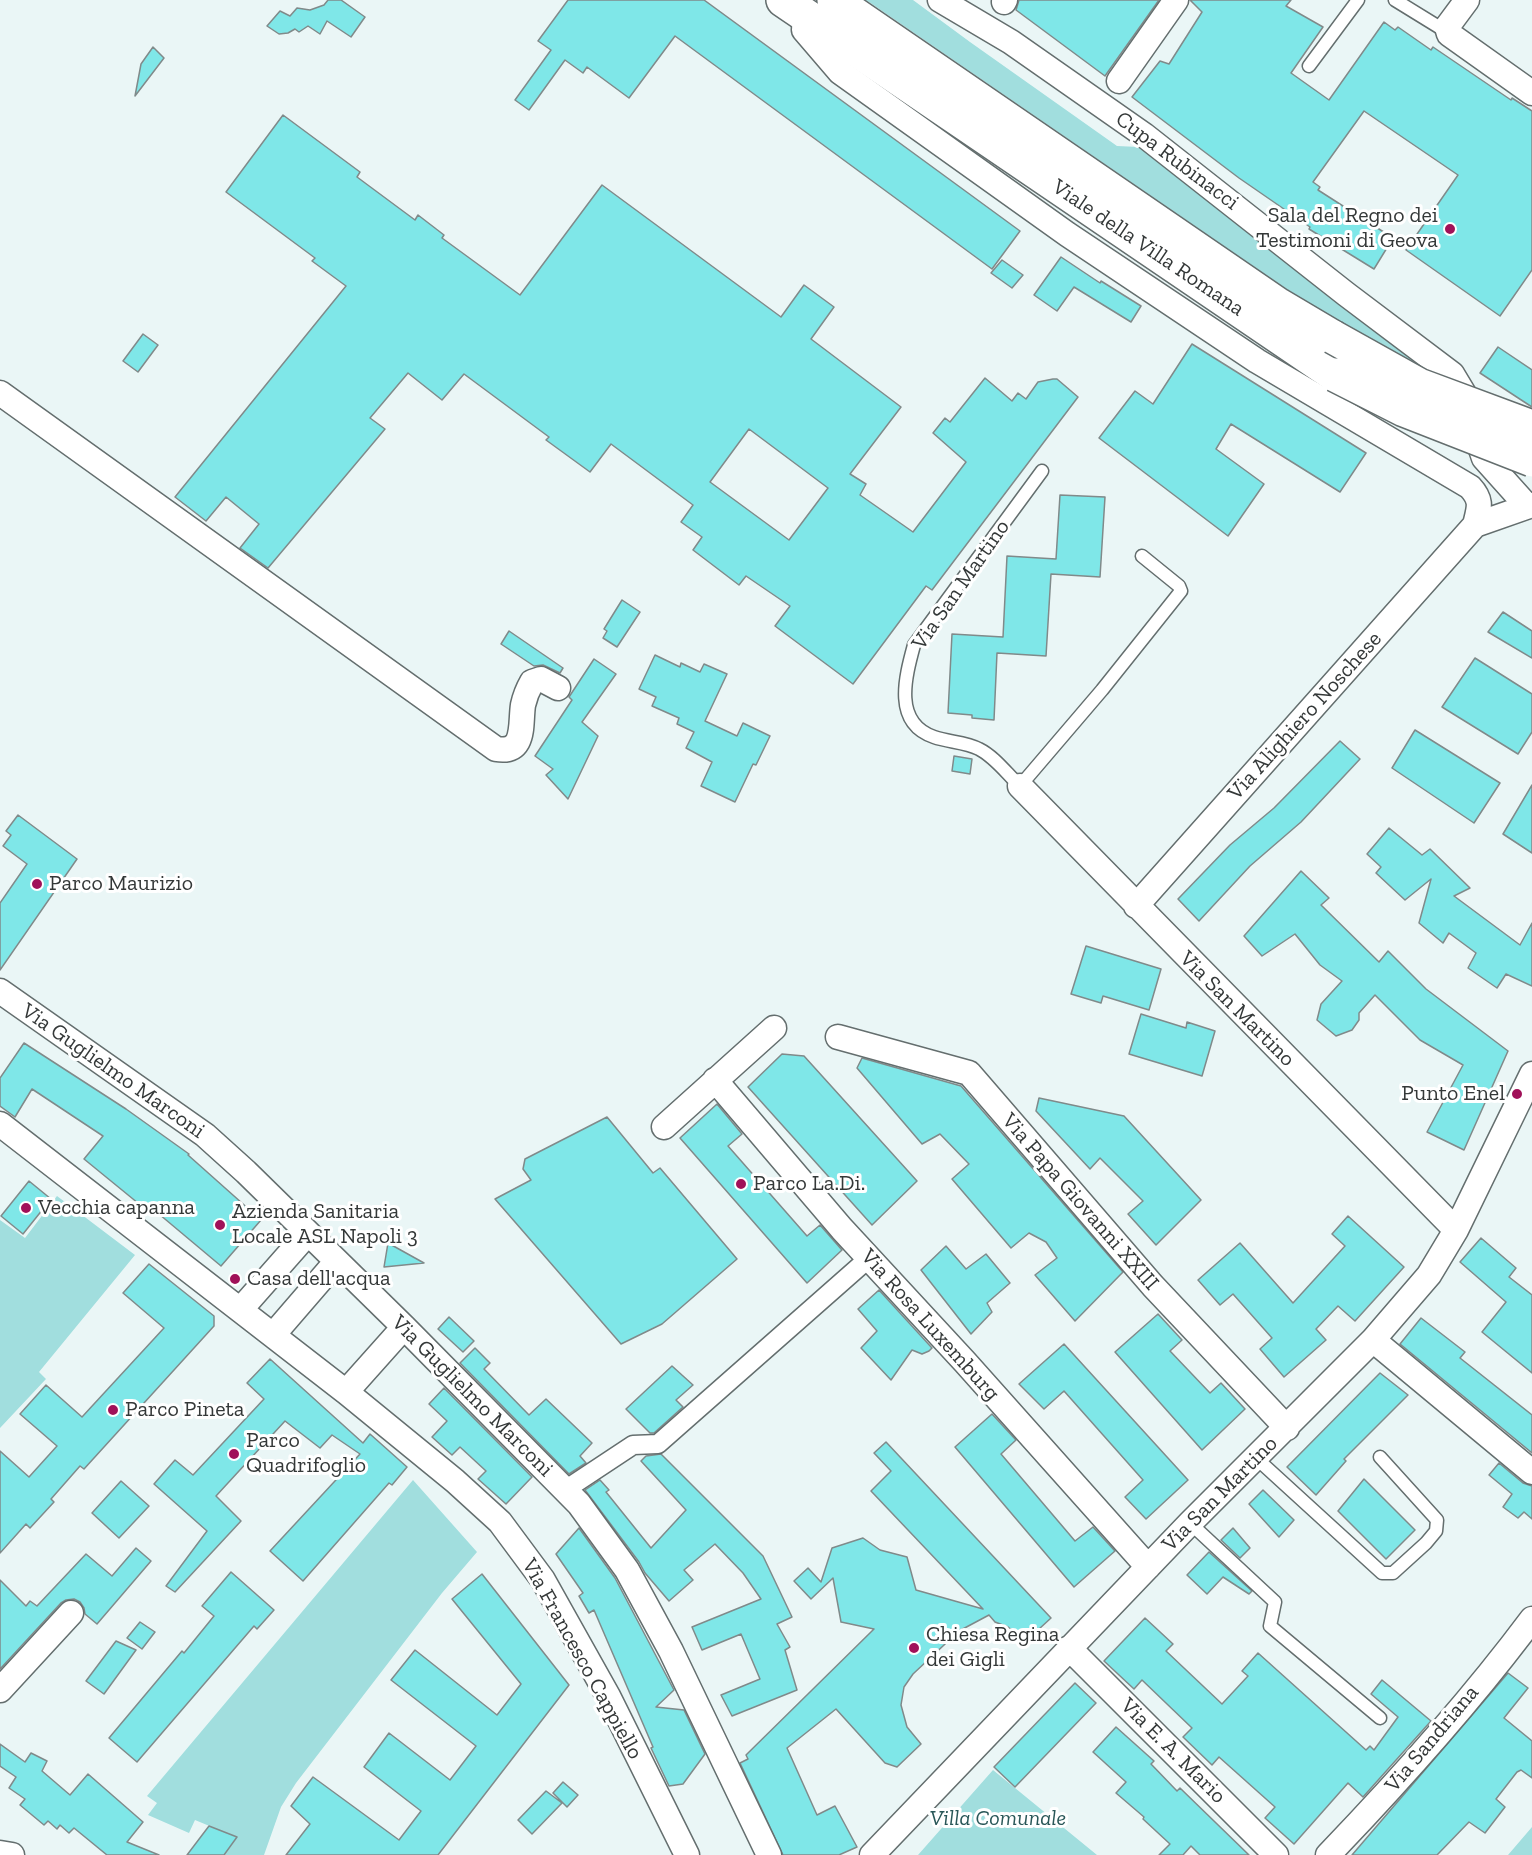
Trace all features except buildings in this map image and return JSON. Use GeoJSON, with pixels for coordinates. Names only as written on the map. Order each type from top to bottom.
{"type":"FeatureCollection","features":[{"type":"Feature","properties":{"kind":"main road","name":"Viale della Villa Romana"},"geometry":{"type":"LineString","coordinates":[[834,0],[1279,305],[1419,385],[1532,427]]}},
{"type":"Feature","properties":{"kind":"main road","name":"Viale della Villa Romana"},"geometry":{"type":"LineString","coordinates":[[794,8],[1335,375],[1404,410],[1532,460]]}},
{"type":"Feature","properties":{"kind":"street","name":"Cupa Rubinacci"},"geometry":{"type":"LineString","coordinates":[[940,0],[1011,42],[1144,135],[1452,374],[1464,394],[1484,458],[1529,506]]}},
{"type":"Feature","properties":{"kind":"street"},"geometry":{"type":"LineString","coordinates":[[1119,81],[1176,0]]}},
{"type":"Feature","properties":{"kind":"street"},"geometry":{"type":"LineString","coordinates":[[1467,0],[1449,25],[1447,32],[1532,93]]}},
{"type":"Feature","properties":{"kind":"street"},"geometry":{"type":"LineString","coordinates":[[794,8],[804,30],[840,72],[899,116],[1067,234],[1257,361],[1470,488],[1478,496],[1480,507],[1475,525]]}},
{"type":"Feature","properties":{"kind":"street"},"geometry":{"type":"LineString","coordinates":[[0,393],[496,749],[507,751],[513,748],[520,738],[523,705],[532,682],[540,679],[558,688]]}},
{"type":"Feature","properties":{"kind":"street"},"geometry":{"type":"LineString","coordinates":[[1475,525],[1529,506]]}},
{"type":"Feature","properties":{"kind":"street","name":"Via Alighiero Noschese"},"geometry":{"type":"LineString","coordinates":[[1136,906],[1475,525]]}},
{"type":"Feature","properties":{"kind":"street","name":"Via San Martino"},"geometry":{"type":"LineString","coordinates":[[1020,786],[1456,1230]]}},
{"type":"Feature","properties":{"kind":"street","name":"Via Guglielmo Marconi"},"geometry":{"type":"LineString","coordinates":[[0,991],[205,1135],[246,1172],[404,1327],[579,1504],[627,1570],[671,1651],[769,1855]]}},
{"type":"Feature","properties":{"kind":"street"},"geometry":{"type":"LineString","coordinates":[[664,1127],[774,1028]]}},
{"type":"Feature","properties":{"kind":"street","name":"Via Papa Giovanni XXIII"},"geometry":{"type":"LineString","coordinates":[[838,1037],[969,1073],[1153,1286],[1287,1428]]}},
{"type":"Feature","properties":{"kind":"street","name":"Via San Martino"},"geometry":{"type":"LineString","coordinates":[[872,1855],[1190,1522],[1374,1340],[1429,1275],[1456,1230],[1532,1074]]}},
{"type":"Feature","properties":{"kind":"street","name":"Via Rosa Luxemburg"},"geometry":{"type":"LineString","coordinates":[[715,1080],[869,1258],[1148,1567]]}},
{"type":"Feature","properties":{"kind":"street","name":"Via Francesco Cappiello"},"geometry":{"type":"LineString","coordinates":[[0,1124],[242,1309],[455,1481],[500,1522],[537,1572],[608,1696],[687,1855]]}},
{"type":"Feature","properties":{"kind":"street"},"geometry":{"type":"LineString","coordinates":[[242,1309],[308,1233]]}},
{"type":"Feature","properties":{"kind":"street"},"geometry":{"type":"LineString","coordinates":[[565,1490],[633,1445],[657,1444],[869,1258]]}},
{"type":"Feature","properties":{"kind":"street"},"geometry":{"type":"LineString","coordinates":[[273,1335],[336,1262]]}},
{"type":"Feature","properties":{"kind":"street"},"geometry":{"type":"LineString","coordinates":[[346,1392],[404,1327]]}},
{"type":"Feature","properties":{"kind":"street"},"geometry":{"type":"LineString","coordinates":[[1374,1340],[1532,1472]]}},
{"type":"Feature","properties":{"kind":"street"},"geometry":{"type":"LineString","coordinates":[[0,1690],[71,1613]]}},
{"type":"Feature","properties":{"kind":"street","name":"Via Sandriana"},"geometry":{"type":"LineString","coordinates":[[1328,1855],[1376,1805],[1453,1716],[1532,1619]]}},
{"type":"Feature","properties":{"kind":"street","name":"Via E. A. Mario"},"geometry":{"type":"LineString","coordinates":[[1070,1648],[1276,1855]]}},
{"type":"Feature","properties":{"kind":"street"},"geometry":{"type":"LineString","coordinates":[[0,1853],[12,1855]]}},
{"type":"Feature","properties":{"kind":"lane"},"geometry":{"type":"LineString","coordinates":[[1309,66],[1358,0]]}},
{"type":"Feature","properties":{"kind":"lane"},"geometry":{"type":"LineString","coordinates":[[1395,0],[1447,32]]}},
{"type":"Feature","properties":{"kind":"lane","name":"Via San Martino"},"geometry":{"type":"LineString","coordinates":[[1020,786],[977,747],[935,738],[920,731],[905,707],[907,669],[914,645],[1042,471]]}},
{"type":"Feature","properties":{"kind":"lane"},"geometry":{"type":"LineString","coordinates":[[1020,786],[1102,690],[1181,591],[1179,586],[1142,556]]}},
{"type":"Feature","properties":{"kind":"lane"},"geometry":{"type":"LineString","coordinates":[[1256,1458],[1382,1573],[1393,1573],[1437,1531],[1437,1520],[1380,1457]]}},
{"type":"Feature","properties":{"kind":"lane"},"geometry":{"type":"LineString","coordinates":[[1190,1522],[1275,1602],[1270,1626],[1380,1718]]}},
{"type":"Feature","properties":{"kind":"green space"},"geometry":{"type":"Polygon","coordinates":[[[863,0],[913,0],[1117,146],[1139,147],[1456,387],[1379,348],[1282,286],[863,0]]]}},
{"type":"Feature","properties":{"kind":"green space"},"geometry":{"type":"Polygon","coordinates":[[[57,1196],[135,1255],[39,1372],[46,1379],[0,1428],[0,1220],[25,1238],[57,1196]]]}},
{"type":"Feature","properties":{"kind":"green space"},"geometry":{"type":"Polygon","coordinates":[[[413,1480],[477,1552],[442,1593],[296,1783],[281,1807],[264,1855],[224,1855],[236,1837],[195,1820],[189,1833],[148,1815],[157,1803],[147,1796],[413,1480]]]}},
{"type":"Feature","properties":{"kind":"green space","name":"Villa Comunale"},"geometry":{"type":"Polygon","coordinates":[[[993,1770],[1097,1855],[918,1855],[993,1770]]]}},
{"type":"Feature","properties":{"kind":"green space"},"geometry":{"type":"Polygon","coordinates":[[[1532,1827],[1532,1855],[1508,1855],[1532,1827]]]}},
{"type":"Feature","properties":{"kind":"place","name":"Sala del Regno dei Testimoni di Geova"},"geometry":{"type":"Point","coordinates":[1450,229]}},
{"type":"Feature","properties":{"kind":"place","name":"Parco Maurizio"},"geometry":{"type":"Point","coordinates":[37,884]}},
{"type":"Feature","properties":{"kind":"place","name":"Punto Enel"},"geometry":{"type":"Point","coordinates":[1517,1094]}},
{"type":"Feature","properties":{"kind":"place","name":"Parco La.Di."},"geometry":{"type":"Point","coordinates":[741,1184]}},
{"type":"Feature","properties":{"kind":"place","name":"Vecchia capanna"},"geometry":{"type":"Point","coordinates":[26,1208]}},
{"type":"Feature","properties":{"kind":"place","name":"Azienda Sanitaria Locale ASL Napoli 3"},"geometry":{"type":"Point","coordinates":[220,1225]}},
{"type":"Feature","properties":{"kind":"place","name":"Casa dell'acqua"},"geometry":{"type":"Point","coordinates":[235,1279]}},
{"type":"Feature","properties":{"kind":"place","name":"Parco Pineta"},"geometry":{"type":"Point","coordinates":[113,1410]}},
{"type":"Feature","properties":{"kind":"place","name":"Parco Quadrifoglio"},"geometry":{"type":"Point","coordinates":[234,1454]}},
{"type":"Feature","properties":{"kind":"place","name":"Chiesa Regina dei Gigli"},"geometry":{"type":"Point","coordinates":[914,1648]}}]}
